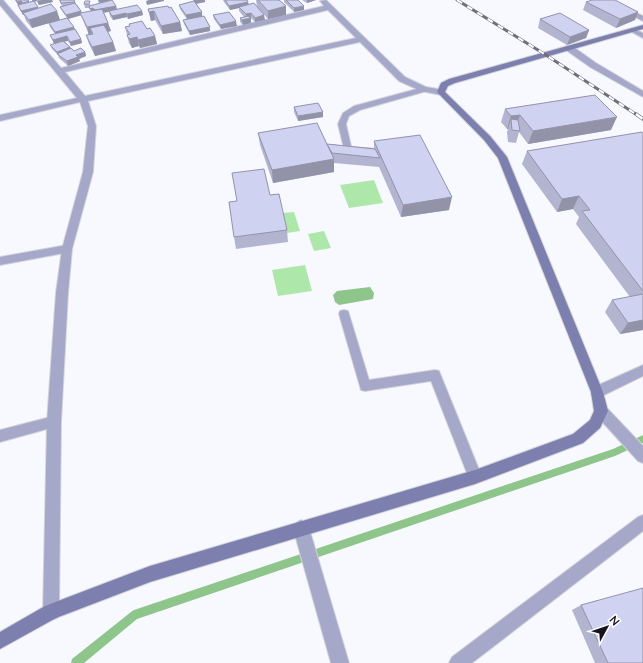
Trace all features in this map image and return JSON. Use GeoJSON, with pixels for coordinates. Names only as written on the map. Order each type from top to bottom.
{"type":"FeatureCollection","features":[{"type":"Feature","properties":{"kind":"street"},"geometry":{"type":"LineString","coordinates":[[8,0],[0,2],[61,71],[83,99],[92,126],[88,172],[67,248],[62,293],[54,422],[51,612]]}},
{"type":"Feature","properties":{"kind":"street"},"geometry":{"type":"LineString","coordinates":[[323,0],[402,79],[424,89],[441,92],[487,138],[502,157],[597,392],[601,411],[643,456]]}},
{"type":"Feature","properties":{"kind":"street"},"geometry":{"type":"LineString","coordinates":[[605,0],[643,19]]}},
{"type":"Feature","properties":{"kind":"street"},"geometry":{"type":"LineString","coordinates":[[61,71],[330,7]]}},
{"type":"Feature","properties":{"kind":"street"},"geometry":{"type":"LineString","coordinates":[[441,92],[444,85],[452,80],[643,27]]}},
{"type":"Feature","properties":{"kind":"street"},"geometry":{"type":"LineString","coordinates":[[0,118],[363,39]]}},
{"type":"Feature","properties":{"kind":"street"},"geometry":{"type":"LineString","coordinates":[[569,48],[593,65],[643,94]]}},
{"type":"Feature","properties":{"kind":"street"},"geometry":{"type":"LineString","coordinates":[[597,392],[643,370]]}},
{"type":"Feature","properties":{"kind":"street"},"geometry":{"type":"LineString","coordinates":[[0,641],[51,612],[150,574],[475,477],[578,439],[595,424],[601,411]]}},
{"type":"Feature","properties":{"kind":"street"},"geometry":{"type":"LineString","coordinates":[[458,663],[643,522]]}},
{"type":"Feature","properties":{"kind":"street"},"geometry":{"type":"LineString","coordinates":[[301,528],[340,663]]}},
{"type":"Feature","properties":{"kind":"lane"},"geometry":{"type":"LineString","coordinates":[[632,30],[643,36]]}},
{"type":"Feature","properties":{"kind":"lane"},"geometry":{"type":"LineString","coordinates":[[349,155],[342,124],[346,115],[357,108],[424,89]]}},
{"type":"Feature","properties":{"kind":"lane"},"geometry":{"type":"LineString","coordinates":[[0,261],[67,248]]}},
{"type":"Feature","properties":{"kind":"lane"},"geometry":{"type":"LineString","coordinates":[[344,314],[365,386],[434,375],[475,477]]}},
{"type":"Feature","properties":{"kind":"lane"},"geometry":{"type":"LineString","coordinates":[[0,436],[54,422]]}},
{"type":"Feature","properties":{"kind":"shaded area"},"geometry":{"type":"Polygon","coordinates":[[[374,180],[383,203],[349,208],[340,185],[374,180]]]}},
{"type":"Feature","properties":{"kind":"shaded area"},"geometry":{"type":"Polygon","coordinates":[[[294,212],[300,231],[287,233],[282,213],[294,212]]]}},
{"type":"Feature","properties":{"kind":"shaded area"},"geometry":{"type":"Polygon","coordinates":[[[324,231],[331,248],[314,251],[308,234],[324,231]]]}},
{"type":"Feature","properties":{"kind":"shaded area"},"geometry":{"type":"Polygon","coordinates":[[[305,265],[312,291],[278,296],[272,270],[305,265]]]}},
{"type":"Feature","properties":{"kind":"shaded area"},"geometry":{"type":"Polygon","coordinates":[[[370,287],[374,293],[373,299],[339,305],[335,302],[333,295],[337,291],[370,287]]]}},
{"type":"Feature","properties":{"kind":"building"},"geometry":{"type":"Polygon","coordinates":[[[16,0],[29,1],[23,3],[21,1],[17,2],[16,0]]]}},
{"type":"Feature","properties":{"kind":"building"},"geometry":{"type":"Polygon","coordinates":[[[60,0],[74,0],[75,2],[61,3],[60,0]]]}},
{"type":"Feature","properties":{"kind":"building"},"geometry":{"type":"Polygon","coordinates":[[[112,0],[116,6],[95,10],[93,8],[90,9],[89,6],[112,0]]]}},
{"type":"Feature","properties":{"kind":"building"},"geometry":{"type":"Polygon","coordinates":[[[225,0],[247,0],[248,2],[229,6],[225,0]]]}},
{"type":"Feature","properties":{"kind":"building"},"geometry":{"type":"Polygon","coordinates":[[[258,0],[279,0],[286,6],[268,11],[258,0]]]}},
{"type":"Feature","properties":{"kind":"building"},"geometry":{"type":"Polygon","coordinates":[[[286,0],[298,0],[304,6],[294,8],[286,0]]]}},
{"type":"Feature","properties":{"kind":"building"},"geometry":{"type":"Polygon","coordinates":[[[592,0],[615,0],[638,12],[620,19],[586,2],[592,0]]]}},
{"type":"Feature","properties":{"kind":"building"},"geometry":{"type":"Polygon","coordinates":[[[34,1],[38,7],[21,11],[18,5],[34,1]]]}},
{"type":"Feature","properties":{"kind":"building"},"geometry":{"type":"Polygon","coordinates":[[[85,1],[90,1],[89,4],[84,4],[85,1]]]}},
{"type":"Feature","properties":{"kind":"building"},"geometry":{"type":"Polygon","coordinates":[[[194,1],[202,12],[186,15],[179,5],[194,1]]]}},
{"type":"Feature","properties":{"kind":"building"},"geometry":{"type":"Polygon","coordinates":[[[75,3],[81,11],[66,15],[60,7],[75,3]]]}},
{"type":"Feature","properties":{"kind":"building"},"geometry":{"type":"Polygon","coordinates":[[[254,3],[264,15],[255,18],[251,13],[246,14],[239,7],[254,3]]]}},
{"type":"Feature","properties":{"kind":"building"},"geometry":{"type":"Polygon","coordinates":[[[51,4],[57,11],[29,20],[23,13],[51,4]]]}},
{"type":"Feature","properties":{"kind":"building"},"geometry":{"type":"Polygon","coordinates":[[[137,5],[142,11],[112,16],[109,11],[137,5]]]}},
{"type":"Feature","properties":{"kind":"building"},"geometry":{"type":"Polygon","coordinates":[[[168,6],[169,8],[171,7],[180,22],[161,26],[154,11],[149,12],[148,9],[168,6]]]}},
{"type":"Feature","properties":{"kind":"building"},"geometry":{"type":"Polygon","coordinates":[[[102,9],[108,23],[87,27],[80,13],[102,9]]]}},
{"type":"Feature","properties":{"kind":"building"},"geometry":{"type":"Polygon","coordinates":[[[229,12],[236,21],[220,25],[213,15],[229,12]]]}},
{"type":"Feature","properties":{"kind":"building"},"geometry":{"type":"Polygon","coordinates":[[[560,13],[589,30],[570,37],[540,19],[560,13]]]}},
{"type":"Feature","properties":{"kind":"building"},"geometry":{"type":"Polygon","coordinates":[[[204,16],[210,27],[189,31],[183,20],[204,16]]]}},
{"type":"Feature","properties":{"kind":"building"},"geometry":{"type":"Polygon","coordinates":[[[248,16],[251,18],[242,20],[240,18],[248,16]]]}},
{"type":"Feature","properties":{"kind":"building"},"geometry":{"type":"Polygon","coordinates":[[[67,18],[74,27],[55,32],[49,23],[67,18]]]}},
{"type":"Feature","properties":{"kind":"building"},"geometry":{"type":"Polygon","coordinates":[[[142,21],[147,29],[150,28],[155,36],[138,40],[137,37],[129,39],[127,35],[130,34],[125,27],[130,26],[129,24],[142,21]]]}},
{"type":"Feature","properties":{"kind":"building"},"geometry":{"type":"Polygon","coordinates":[[[104,25],[113,42],[92,47],[86,35],[93,34],[90,28],[104,25]]]}},
{"type":"Feature","properties":{"kind":"building"},"geometry":{"type":"Polygon","coordinates":[[[75,29],[81,39],[70,42],[67,36],[53,40],[50,35],[75,29]]]}},
{"type":"Feature","properties":{"kind":"building"},"geometry":{"type":"Polygon","coordinates":[[[63,41],[70,47],[57,52],[50,45],[63,41]]]}},
{"type":"Feature","properties":{"kind":"building"},"geometry":{"type":"Polygon","coordinates":[[[71,48],[74,51],[81,48],[85,52],[76,55],[78,57],[67,61],[57,54],[71,48]]]}},
{"type":"Feature","properties":{"kind":"building"},"geometry":{"type":"Polygon","coordinates":[[[595,95],[617,117],[533,131],[520,115],[511,116],[505,109],[595,95]]]}},
{"type":"Feature","properties":{"kind":"building"},"geometry":{"type":"Polygon","coordinates":[[[318,103],[323,112],[298,116],[294,107],[318,103]]]}},
{"type":"Feature","properties":{"kind":"building"},"geometry":{"type":"Polygon","coordinates":[[[511,119],[518,120],[520,131],[512,130],[511,119]]]}},
{"type":"Feature","properties":{"kind":"building"},"geometry":{"type":"Polygon","coordinates":[[[317,123],[334,159],[272,170],[258,133],[317,123]]]}},
{"type":"Feature","properties":{"kind":"building"},"geometry":{"type":"Polygon","coordinates":[[[642,132],[643,291],[582,211],[590,210],[579,196],[562,199],[527,151],[642,132]]]}},
{"type":"Feature","properties":{"kind":"building"},"geometry":{"type":"Polygon","coordinates":[[[420,135],[452,197],[403,205],[374,141],[420,135]]]}},
{"type":"Feature","properties":{"kind":"building"},"geometry":{"type":"Polygon","coordinates":[[[327,144],[375,149],[380,158],[332,153],[327,144]]]}},
{"type":"Feature","properties":{"kind":"building"},"geometry":{"type":"Polygon","coordinates":[[[264,169],[270,195],[279,194],[287,230],[234,237],[229,202],[237,201],[232,173],[264,169]]]}},
{"type":"Feature","properties":{"kind":"building"},"geometry":{"type":"Polygon","coordinates":[[[643,294],[643,320],[628,323],[612,300],[643,294]]]}},
{"type":"Feature","properties":{"kind":"building"},"geometry":{"type":"Polygon","coordinates":[[[643,588],[643,663],[608,663],[581,605],[643,588]]]}},
{"type":"Feature","properties":{"kind":"waterway"},"geometry":{"type":"LineString","coordinates":[[76,663],[134,615],[615,452],[643,439]]}},
{"type":"Feature","properties":{"kind":"railway"},"geometry":{"type":"LineString","coordinates":[[457,0],[546,55],[637,115]]}},
{"type":"Feature","properties":{"kind":"railway"},"geometry":{"type":"LineString","coordinates":[[636,114],[643,119]]}}]}
